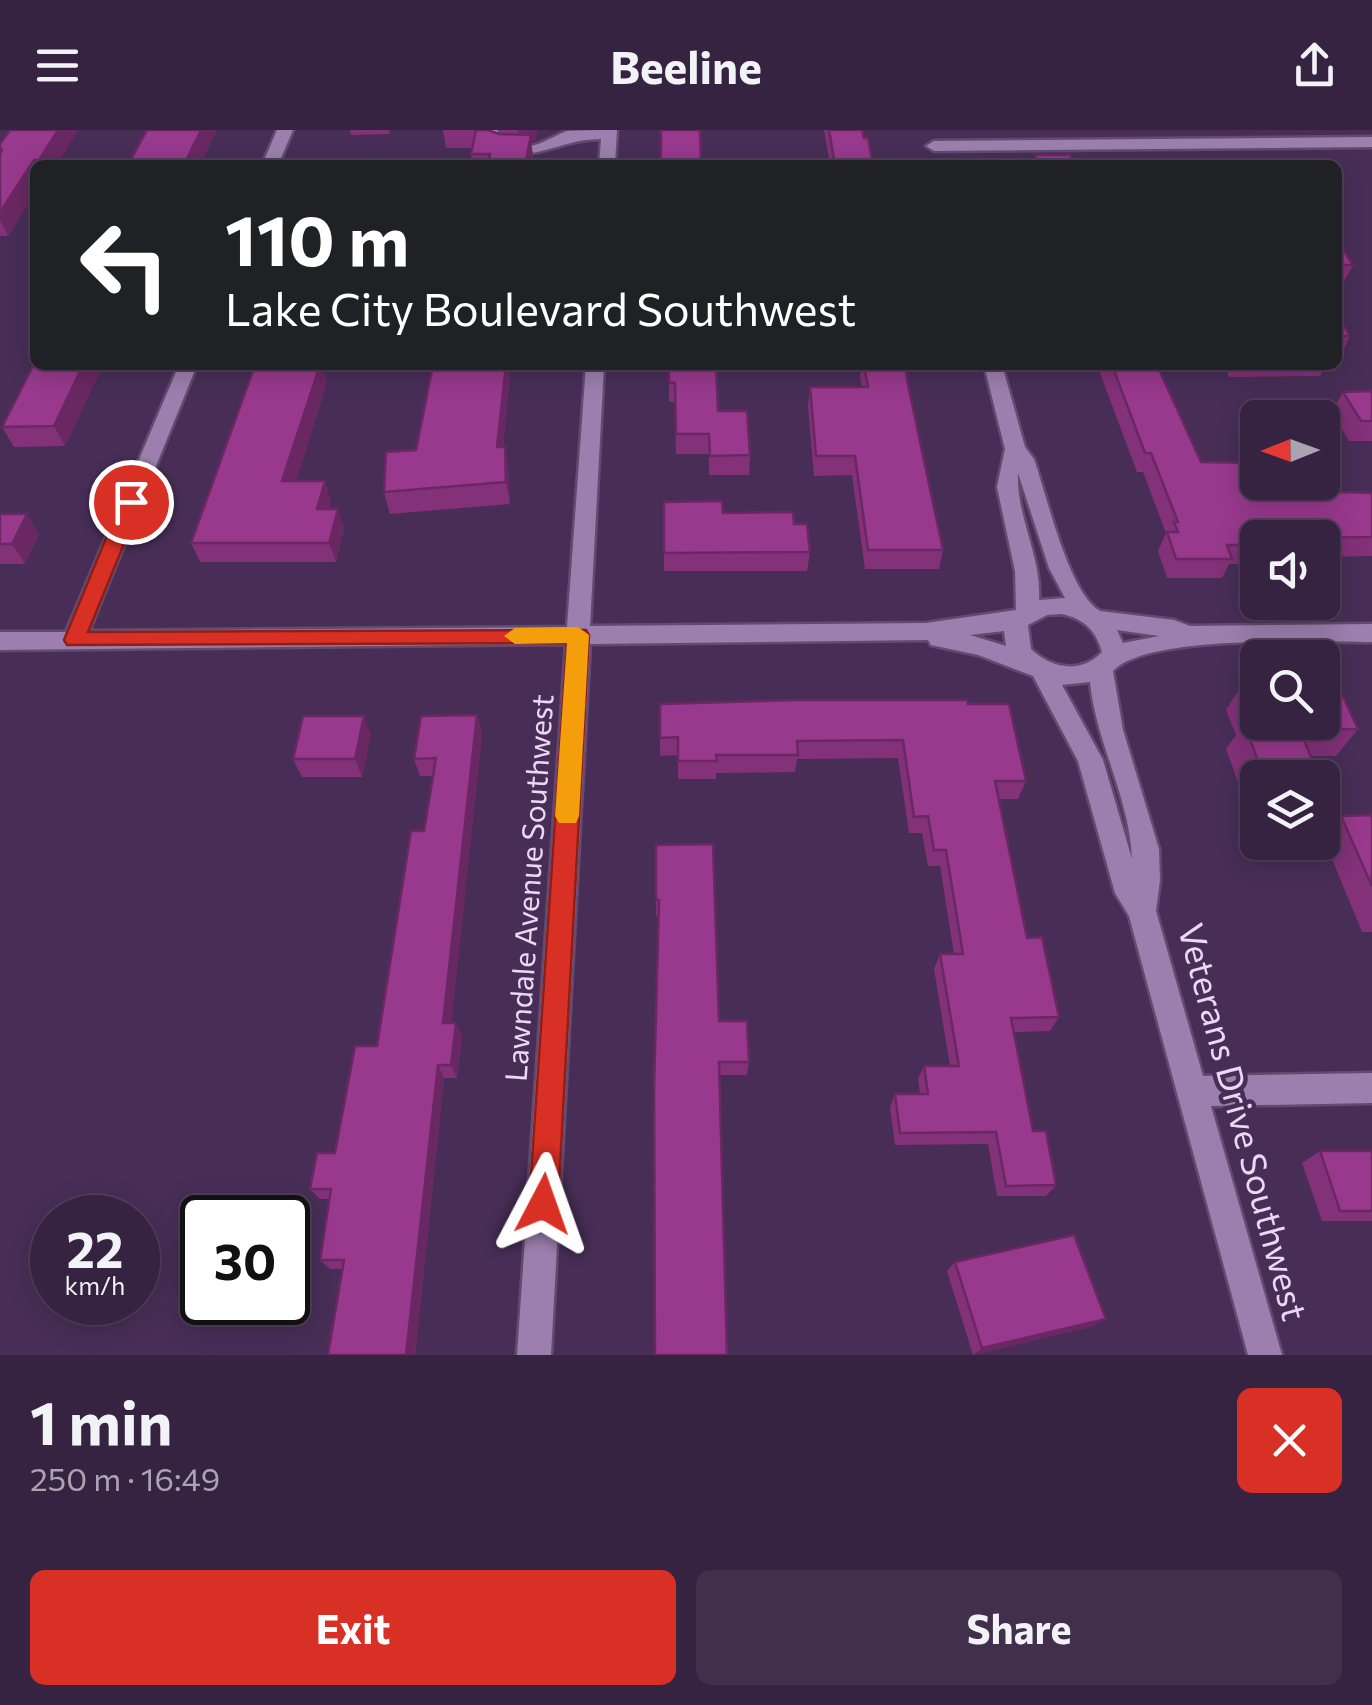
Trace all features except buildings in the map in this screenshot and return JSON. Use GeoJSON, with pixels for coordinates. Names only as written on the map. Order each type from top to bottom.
{"type":"FeatureCollection","features":[{"type":"Feature","properties":{"kind":"street"},"geometry":{"type":"LineString","coordinates":[[272,160],[285,130]]}},
{"type":"Feature","properties":{"kind":"street"},"geometry":{"type":"LineString","coordinates":[[490,130],[490,143],[501,148],[562,145],[571,132],[609,132],[607,160]]}},
{"type":"Feature","properties":{"kind":"street"},"geometry":{"type":"LineString","coordinates":[[932,138],[1372,142]]}},
{"type":"Feature","properties":{"kind":"street"},"geometry":{"type":"LineString","coordinates":[[74,640],[186,370]]}},
{"type":"Feature","properties":{"kind":"street","name":"Lawndale Avenue Southwest"},"geometry":{"type":"LineString","coordinates":[[534,1355],[595,370]]}},
{"type":"Feature","properties":{"kind":"street"},"geometry":{"type":"LineString","coordinates":[[994,370],[1014,449],[1024,460],[1060,568],[1090,615],[1108,631],[1107,662]]}},
{"type":"Feature","properties":{"kind":"street"},"geometry":{"type":"LineString","coordinates":[[1014,449],[1008,460],[1011,512],[1030,584],[1015,640],[1035,667]]}},
{"type":"Feature","properties":{"kind":"street"},"geometry":{"type":"LineString","coordinates":[[0,641],[926,632],[1022,616],[1053,605],[1188,635],[1372,633]]}},
{"type":"Feature","properties":{"kind":"street"},"geometry":{"type":"LineString","coordinates":[[926,632],[1075,677],[1188,635]]}},
{"type":"Feature","properties":{"kind":"street","name":"Veterans Drive Southwest"},"geometry":{"type":"LineString","coordinates":[[1107,662],[1101,697],[1135,794],[1148,890],[1142,910]]}},
{"type":"Feature","properties":{"kind":"street","name":"Veterans Drive Southwest"},"geometry":{"type":"LineString","coordinates":[[1035,667],[1090,760],[1129,893],[1142,910],[1265,1355]]}},
{"type":"Feature","properties":{"kind":"street"},"geometry":{"type":"LineString","coordinates":[[1192,1091],[1372,1088]]}},
{"type":"Feature","properties":{"kind":"slow traffic"},"geometry":{"type":"LineString","coordinates":[[515,636],[578,635],[567,816]]}},
{"type":"Feature","properties":{"kind":"route"},"geometry":{"type":"LineString","coordinates":[[131,502],[74,640],[578,635],[543,1204]]}}]}
